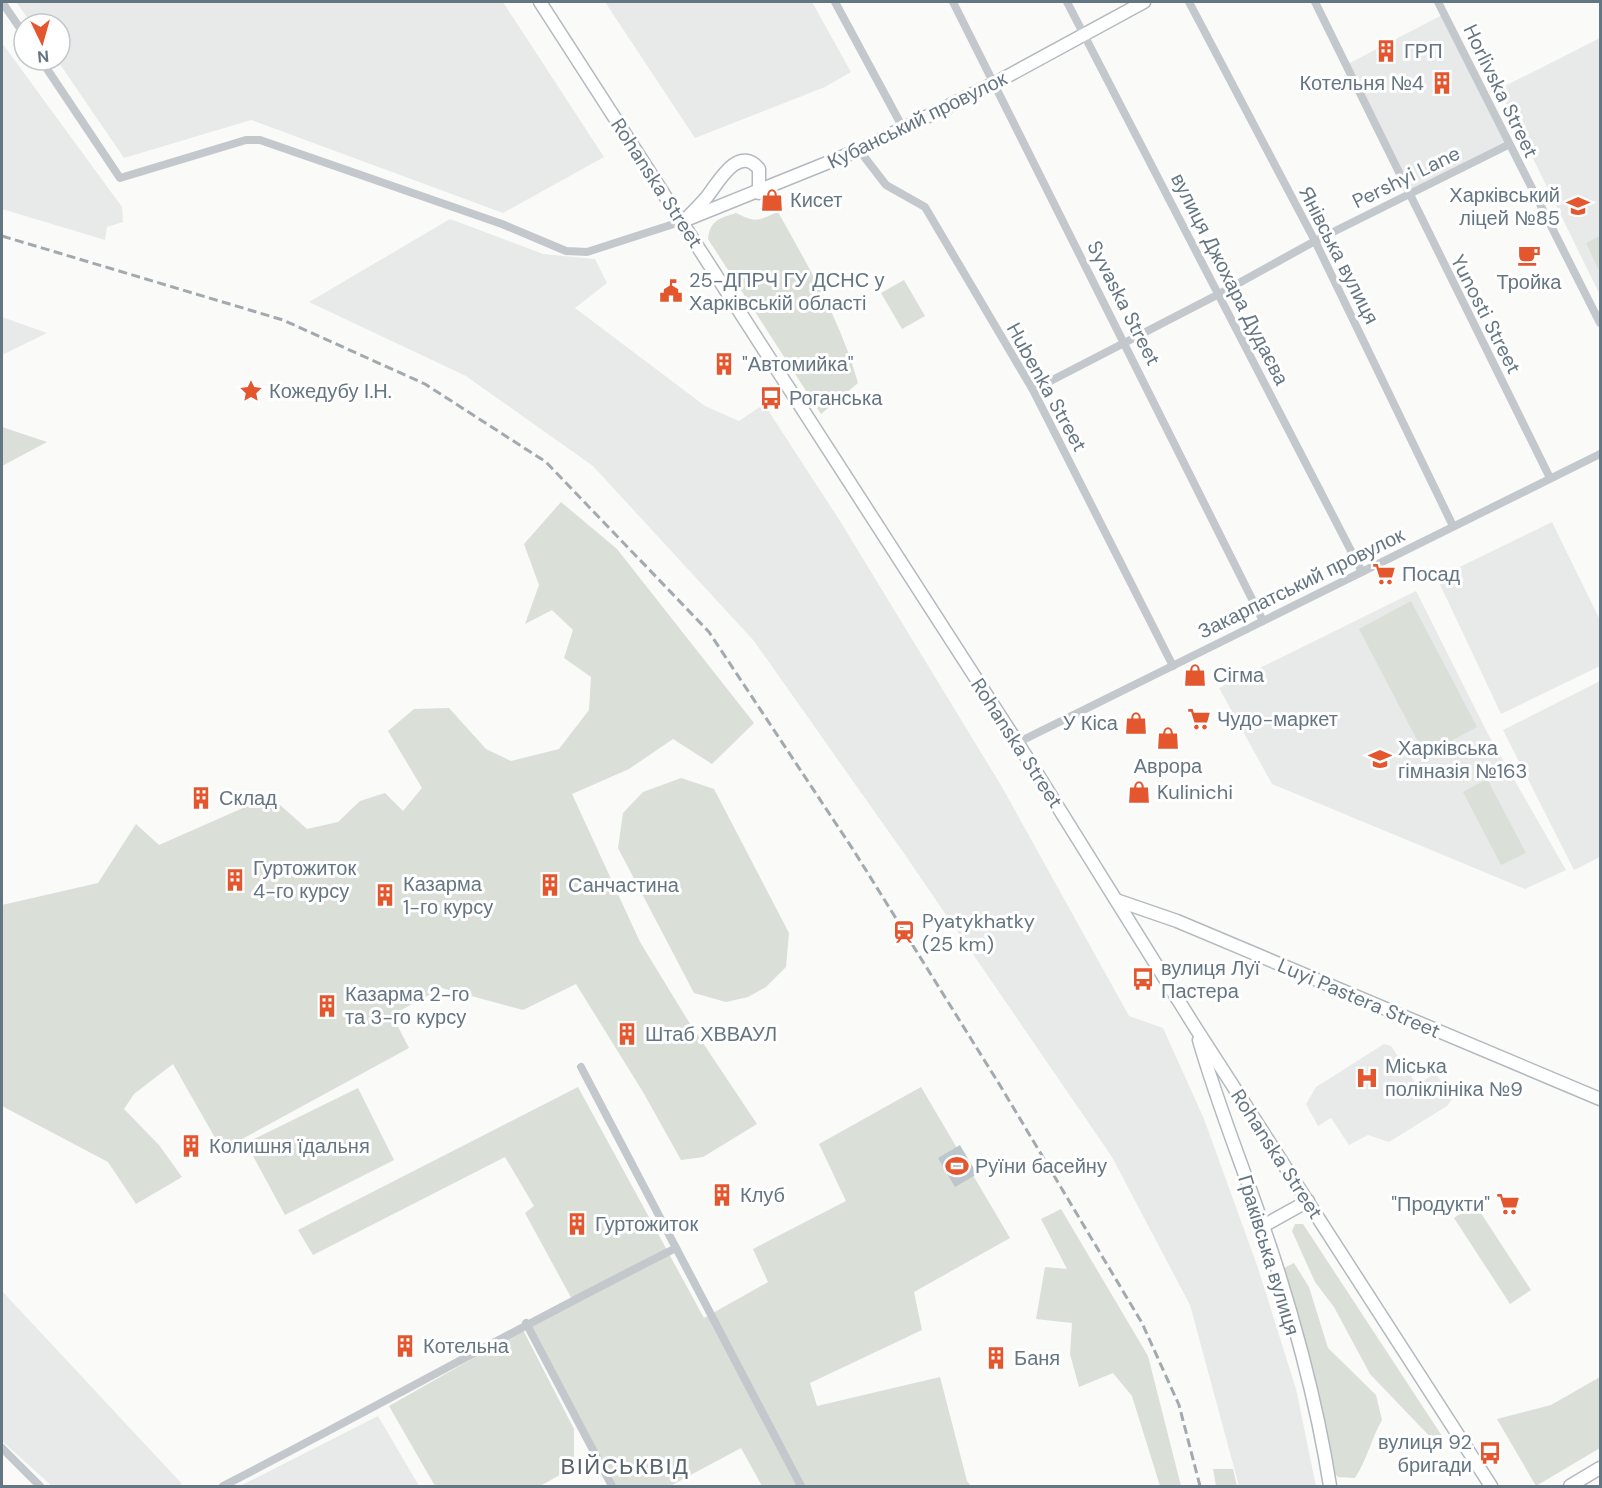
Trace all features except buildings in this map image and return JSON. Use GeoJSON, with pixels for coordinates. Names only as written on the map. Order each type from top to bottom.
{"type":"FeatureCollection","features":[{"type":"Feature","properties":{"kind":"main road","name":"Rohanska Street"},"geometry":{"type":"LineString","coordinates":[[540,2],[683,221],[1017,743],[1195,1027],[1491,1486]]}},
{"type":"Feature","properties":{"kind":"main road","name":"Кубанський провулок"},"geometry":{"type":"LineString","coordinates":[[683,221],[759,193],[860,150],[995,83],[1144,2]]}},
{"type":"Feature","properties":{"kind":"main road"},"geometry":{"type":"LineString","coordinates":[[683,221],[706,198],[729,167],[739,163],[751,163],[759,169],[759,193]]}},
{"type":"Feature","properties":{"kind":"main road","name":"Luyi Pastera Street"},"geometry":{"type":"LineString","coordinates":[[1116,900],[1177,921],[1600,1099]]}},
{"type":"Feature","properties":{"kind":"main road","name":"Граківська вулиця"},"geometry":{"type":"LineString","coordinates":[[1195,1027],[1212,1084],[1263,1226],[1303,1363],[1330,1486]]}},
{"type":"Feature","properties":{"kind":"main road"},"geometry":{"type":"LineString","coordinates":[[1263,1226],[1308,1201]]}},
{"type":"Feature","properties":{"kind":"main road"},"geometry":{"type":"LineString","coordinates":[[1570,1486],[1600,1468]]}},
{"type":"Feature","properties":{"kind":"street"},"geometry":{"type":"LineString","coordinates":[[2,2],[12,17]]}},
{"type":"Feature","properties":{"kind":"street"},"geometry":{"type":"LineString","coordinates":[[835,2],[903,128]]}},
{"type":"Feature","properties":{"kind":"street","name":"Syvaska Street"},"geometry":{"type":"LineString","coordinates":[[953,2],[1263,621]]}},
{"type":"Feature","properties":{"kind":"street","name":"вулиця Джохара Дудаєва"},"geometry":{"type":"LineString","coordinates":[[1067,2],[1362,572]]}},
{"type":"Feature","properties":{"kind":"street","name":"Янівська вулиця"},"geometry":{"type":"LineString","coordinates":[[1188,2],[1315,240],[1453,526]]}},
{"type":"Feature","properties":{"kind":"street","name":"Yunosti Street"},"geometry":{"type":"LineString","coordinates":[[1315,2],[1550,478]]}},
{"type":"Feature","properties":{"kind":"street","name":"Horlivska Street"},"geometry":{"type":"LineString","coordinates":[[1438,2],[1508,145],[1600,323]]}},
{"type":"Feature","properties":{"kind":"street"},"geometry":{"type":"LineString","coordinates":[[49,72],[120,178],[246,140],[260,140],[493,221],[566,251],[587,252],[683,221]]}},
{"type":"Feature","properties":{"kind":"street","name":"Pershyi Lane"},"geometry":{"type":"LineString","coordinates":[[1033,390],[1219,294],[1315,240],[1508,145]]}},
{"type":"Feature","properties":{"kind":"street","name":"Hubenka Street"},"geometry":{"type":"LineString","coordinates":[[860,150],[886,185],[926,207],[1033,390],[1173,666]]}},
{"type":"Feature","properties":{"kind":"street","name":"Закарпатський провулок"},"geometry":{"type":"LineString","coordinates":[[1017,743],[1600,454]]}},
{"type":"Feature","properties":{"kind":"street"},"geometry":{"type":"LineString","coordinates":[[581,1067],[801,1486]]}},
{"type":"Feature","properties":{"kind":"street"},"geometry":{"type":"LineString","coordinates":[[224,1486],[384,1403],[526,1323],[676,1248]]}},
{"type":"Feature","properties":{"kind":"street"},"geometry":{"type":"LineString","coordinates":[[526,1323],[612,1486]]}},
{"type":"Feature","properties":{"kind":"street"},"geometry":{"type":"LineString","coordinates":[[2,1448],[40,1486]]}},
{"type":"Feature","properties":{"kind":"shaded area"},"geometry":{"type":"Polygon","coordinates":[[[16,2],[503,2],[604,157],[503,213],[251,120],[124,158],[65,72],[72,72],[72,12],[23,12],[16,2]]]}},
{"type":"Feature","properties":{"kind":"shaded area"},"geometry":{"type":"Polygon","coordinates":[[[605,2],[812,2],[851,72],[825,87],[695,138],[605,2]]]}},
{"type":"Feature","properties":{"kind":"shaded area"},"geometry":{"type":"Polygon","coordinates":[[[1444,14],[1508,145],[1408,194],[1346,65],[1444,14]]]}},
{"type":"Feature","properties":{"kind":"shaded area","name":"Харківський ліцей №85"},"geometry":{"type":"Polygon","coordinates":[[[1600,38],[1600,295],[1499,89],[1600,38]]]}},
{"type":"Feature","properties":{"kind":"shaded area"},"geometry":{"type":"Polygon","coordinates":[[[2,43],[12,57],[12,72],[23,72],[122,207],[123,222],[107,227],[105,240],[2,209],[2,43]]]}},
{"type":"Feature","properties":{"kind":"shaded area"},"geometry":{"type":"Polygon","coordinates":[[[778,212],[833,316],[858,383],[821,414],[708,239],[711,228],[725,216],[736,213],[757,220],[778,212]]]}},
{"type":"Feature","properties":{"kind":"shaded area"},"geometry":{"type":"Polygon","coordinates":[[[450,219],[543,254],[595,259],[607,283],[575,308],[705,406],[739,421],[764,404],[840,521],[1002,787],[1129,1016],[1163,1028],[1204,1119],[1258,1268],[1296,1389],[1316,1486],[1239,1486],[1190,1305],[1112,1157],[903,852],[754,641],[593,466],[466,376],[309,302],[450,219]]]}},
{"type":"Feature","properties":{"kind":"shaded area"},"geometry":{"type":"Polygon","coordinates":[[[1600,236],[1600,273],[1586,243],[1600,236]]]}},
{"type":"Feature","properties":{"kind":"shaded area"},"geometry":{"type":"Polygon","coordinates":[[[904,280],[925,316],[902,329],[881,293],[904,280]]]}},
{"type":"Feature","properties":{"kind":"shaded area"},"geometry":{"type":"Polygon","coordinates":[[[2,317],[47,333],[2,355],[2,317]]]}},
{"type":"Feature","properties":{"kind":"shaded area"},"geometry":{"type":"Polygon","coordinates":[[[2,427],[47,442],[2,466],[2,427]]]}},
{"type":"Feature","properties":{"kind":"shaded area"},"geometry":{"type":"Polygon","coordinates":[[[561,502],[617,549],[754,723],[712,764],[673,739],[629,769],[572,794],[640,942],[687,1019],[757,1124],[703,1157],[681,1160],[643,1092],[576,984],[523,1010],[442,988],[392,1015],[409,1048],[222,1150],[173,1064],[134,1094],[124,1109],[159,1145],[182,1177],[136,1204],[108,1162],[2,1106],[2,905],[98,883],[136,824],[159,845],[270,796],[307,829],[338,822],[360,801],[385,793],[403,811],[422,788],[388,731],[414,709],[449,708],[486,749],[511,761],[559,749],[589,710],[591,677],[564,658],[573,630],[552,610],[525,624],[539,585],[524,544],[561,502]]]}},
{"type":"Feature","properties":{"kind":"shaded area"},"geometry":{"type":"Polygon","coordinates":[[[1552,522],[1600,620],[1600,666],[1501,714],[1437,578],[1552,522]]]}},
{"type":"Feature","properties":{"kind":"shaded area","name":"Харківська гімназія №163"},"geometry":{"type":"Polygon","coordinates":[[[1416,591],[1488,734],[1566,870],[1525,889],[1272,784],[1219,688],[1416,591]]]}},
{"type":"Feature","properties":{"kind":"shaded area"},"geometry":{"type":"Polygon","coordinates":[[[1411,601],[1477,727],[1425,755],[1359,629],[1411,601]]]}},
{"type":"Feature","properties":{"kind":"shaded area"},"geometry":{"type":"Polygon","coordinates":[[[1600,681],[1600,857],[1574,870],[1503,730],[1600,681]]]}},
{"type":"Feature","properties":{"kind":"shaded area"},"geometry":{"type":"Polygon","coordinates":[[[681,778],[714,789],[789,933],[786,967],[766,987],[748,997],[726,1002],[694,993],[618,848],[623,813],[643,792],[681,778]]]}},
{"type":"Feature","properties":{"kind":"shaded area"},"geometry":{"type":"Polygon","coordinates":[[[1487,779],[1526,853],[1501,865],[1463,792],[1487,779]]]}},
{"type":"Feature","properties":{"kind":"shaded area"},"geometry":{"type":"Polygon","coordinates":[[[1384,1044],[1391,1046],[1417,1085],[1435,1073],[1453,1098],[1447,1106],[1389,1142],[1368,1135],[1349,1145],[1331,1118],[1318,1126],[1306,1104],[1316,1087],[1384,1044]]]}},
{"type":"Feature","properties":{"kind":"shaded area"},"geometry":{"type":"Polygon","coordinates":[[[578,1087],[704,1318],[768,1282],[753,1249],[846,1201],[819,1144],[921,1087],[1010,1238],[914,1292],[922,1330],[810,1383],[817,1406],[940,1377],[967,1481],[971,1486],[762,1486],[741,1448],[670,1486],[616,1486],[531,1326],[574,1303],[525,1213],[534,1206],[505,1157],[313,1255],[298,1230],[578,1087]]]}},
{"type":"Feature","properties":{"kind":"shaded area"},"geometry":{"type":"Polygon","coordinates":[[[358,1088],[394,1160],[285,1215],[246,1143],[358,1088]]]}},
{"type":"Feature","properties":{"kind":"shaded area","name":"Руїни басейну"},"geometry":{"type":"Polygon","coordinates":[[[960,1145],[977,1174],[955,1187],[938,1158],[960,1145]]]}},
{"type":"Feature","properties":{"kind":"shaded area"},"geometry":{"type":"Polygon","coordinates":[[[1475,1204],[1531,1290],[1510,1304],[1454,1218],[1475,1204]]]}},
{"type":"Feature","properties":{"kind":"shaded area"},"geometry":{"type":"Polygon","coordinates":[[[1061,1209],[1148,1356],[1181,1486],[1160,1486],[1132,1396],[1113,1373],[1079,1387],[1070,1354],[1072,1323],[1036,1319],[1045,1267],[1067,1269],[1041,1219],[1061,1209]]]}},
{"type":"Feature","properties":{"kind":"shaded area"},"geometry":{"type":"Polygon","coordinates":[[[1295,1224],[1303,1224],[1442,1436],[1436,1443],[1370,1374],[1334,1307],[1315,1282],[1292,1231],[1295,1224]]]}},
{"type":"Feature","properties":{"kind":"shaded area"},"geometry":{"type":"Polygon","coordinates":[[[1294,1263],[1309,1287],[1328,1348],[1376,1395],[1382,1420],[1355,1478],[1338,1477],[1333,1472],[1282,1269],[1294,1263]]]}},
{"type":"Feature","properties":{"kind":"shaded area"},"geometry":{"type":"Polygon","coordinates":[[[2,1291],[182,1484],[176,1486],[52,1486],[2,1441],[2,1291]]]}},
{"type":"Feature","properties":{"kind":"shaded area"},"geometry":{"type":"Polygon","coordinates":[[[523,1330],[574,1429],[574,1467],[540,1486],[435,1486],[389,1406],[523,1330]]]}},
{"type":"Feature","properties":{"kind":"shaded area"},"geometry":{"type":"Polygon","coordinates":[[[1600,1377],[1600,1448],[1536,1486],[1497,1419],[1551,1405],[1600,1377]]]}},
{"type":"Feature","properties":{"kind":"shaded area"},"geometry":{"type":"Polygon","coordinates":[[[378,1416],[419,1486],[240,1486],[378,1416]]]}},
{"type":"Feature","properties":{"kind":"shaded area"},"geometry":{"type":"Polygon","coordinates":[[[1213,1469],[1233,1469],[1237,1486],[1216,1486],[1213,1469]]]}},
{"type":"Feature","properties":{"kind":"railway"},"geometry":{"type":"LineString","coordinates":[[2,236],[283,320],[425,384],[546,462],[709,632],[854,851],[1001,1087],[1142,1323],[1179,1405],[1200,1486]]}},
{"type":"Feature","properties":{"kind":"place","name":"ГРП"},"geometry":{"type":"Point","coordinates":[1386,51]}},
{"type":"Feature","properties":{"kind":"place","name":"Котельня №4"},"geometry":{"type":"Point","coordinates":[1442,83]}},
{"type":"Feature","properties":{"kind":"place","name":"Кисет"},"geometry":{"type":"Point","coordinates":[772,200]}},
{"type":"Feature","properties":{"kind":"place","name":"Харківський ліцей №85"},"geometry":{"type":"Point","coordinates":[1578,206]}},
{"type":"Feature","properties":{"kind":"place","name":"Тройка"},"geometry":{"type":"Point","coordinates":[1529,255]}},
{"type":"Feature","properties":{"kind":"place","name":"25-ДПРЧ ГУ ДСНС у Харківській області"},"geometry":{"type":"Point","coordinates":[671,291]}},
{"type":"Feature","properties":{"kind":"place","name":"\"Автомийка\""},"geometry":{"type":"Point","coordinates":[724,364]}},
{"type":"Feature","properties":{"kind":"place","name":"Кожедубу І.Н."},"geometry":{"type":"Point","coordinates":[251,391]}},
{"type":"Feature","properties":{"kind":"place","name":"Роганська"},"geometry":{"type":"Point","coordinates":[771,398]}},
{"type":"Feature","properties":{"kind":"place","name":"Посад"},"geometry":{"type":"Point","coordinates":[1384,574]}},
{"type":"Feature","properties":{"kind":"place","name":"Сігма"},"geometry":{"type":"Point","coordinates":[1195,675]}},
{"type":"Feature","properties":{"kind":"place","name":"Чудо-маркет"},"geometry":{"type":"Point","coordinates":[1199,719]}},
{"type":"Feature","properties":{"kind":"place","name":"У Кіса"},"geometry":{"type":"Point","coordinates":[1136,723]}},
{"type":"Feature","properties":{"kind":"place","name":"Аврора"},"geometry":{"type":"Point","coordinates":[1168,738]}},
{"type":"Feature","properties":{"kind":"place","name":"Харківська гімназія №163"},"geometry":{"type":"Point","coordinates":[1380,759]}},
{"type":"Feature","properties":{"kind":"place","name":"Kulinichi"},"geometry":{"type":"Point","coordinates":[1139,792]}},
{"type":"Feature","properties":{"kind":"place","name":"Склад"},"geometry":{"type":"Point","coordinates":[201,798]}},
{"type":"Feature","properties":{"kind":"place","name":"Гуртожиток 4-го курсу"},"geometry":{"type":"Point","coordinates":[235,880]}},
{"type":"Feature","properties":{"kind":"place","name":"Санчастина"},"geometry":{"type":"Point","coordinates":[550,885]}},
{"type":"Feature","properties":{"kind":"place","name":"Казарма 1-го курсу"},"geometry":{"type":"Point","coordinates":[385,895]}},
{"type":"Feature","properties":{"kind":"place","name":"Pyatykhatky (25 km)"},"geometry":{"type":"Point","coordinates":[904,932]}},
{"type":"Feature","properties":{"kind":"place","name":"вулиця Луї Пастера"},"geometry":{"type":"Point","coordinates":[1143,979]}},
{"type":"Feature","properties":{"kind":"place","name":"Казарма 2-го та 3-го курсу"},"geometry":{"type":"Point","coordinates":[327,1006]}},
{"type":"Feature","properties":{"kind":"place","name":"Штаб ХВВАУЛ"},"geometry":{"type":"Point","coordinates":[627,1034]}},
{"type":"Feature","properties":{"kind":"place","name":"Міська поліклініка №9"},"geometry":{"type":"Point","coordinates":[1367,1078]}},
{"type":"Feature","properties":{"kind":"place","name":"Колишня їдальня"},"geometry":{"type":"Point","coordinates":[191,1146]}},
{"type":"Feature","properties":{"kind":"place","name":"Руїни басейну"},"geometry":{"type":"Point","coordinates":[957,1166]}},
{"type":"Feature","properties":{"kind":"place","name":"Клуб"},"geometry":{"type":"Point","coordinates":[722,1195]}},
{"type":"Feature","properties":{"kind":"place","name":"\"Продукти\""},"geometry":{"type":"Point","coordinates":[1508,1204]}},
{"type":"Feature","properties":{"kind":"place","name":"Гуртожиток"},"geometry":{"type":"Point","coordinates":[577,1224]}},
{"type":"Feature","properties":{"kind":"place","name":"Котельна"},"geometry":{"type":"Point","coordinates":[405,1346]}},
{"type":"Feature","properties":{"kind":"place","name":"Баня"},"geometry":{"type":"Point","coordinates":[996,1358]}},
{"type":"Feature","properties":{"kind":"place","name":"вулиця 92 бригади"},"geometry":{"type":"Point","coordinates":[1490,1453]}},
{"type":"Feature","properties":{"kind":"district","name":"ВІЙСЬКВІД"},"geometry":{"type":"Point","coordinates":[625,1466]}}]}
